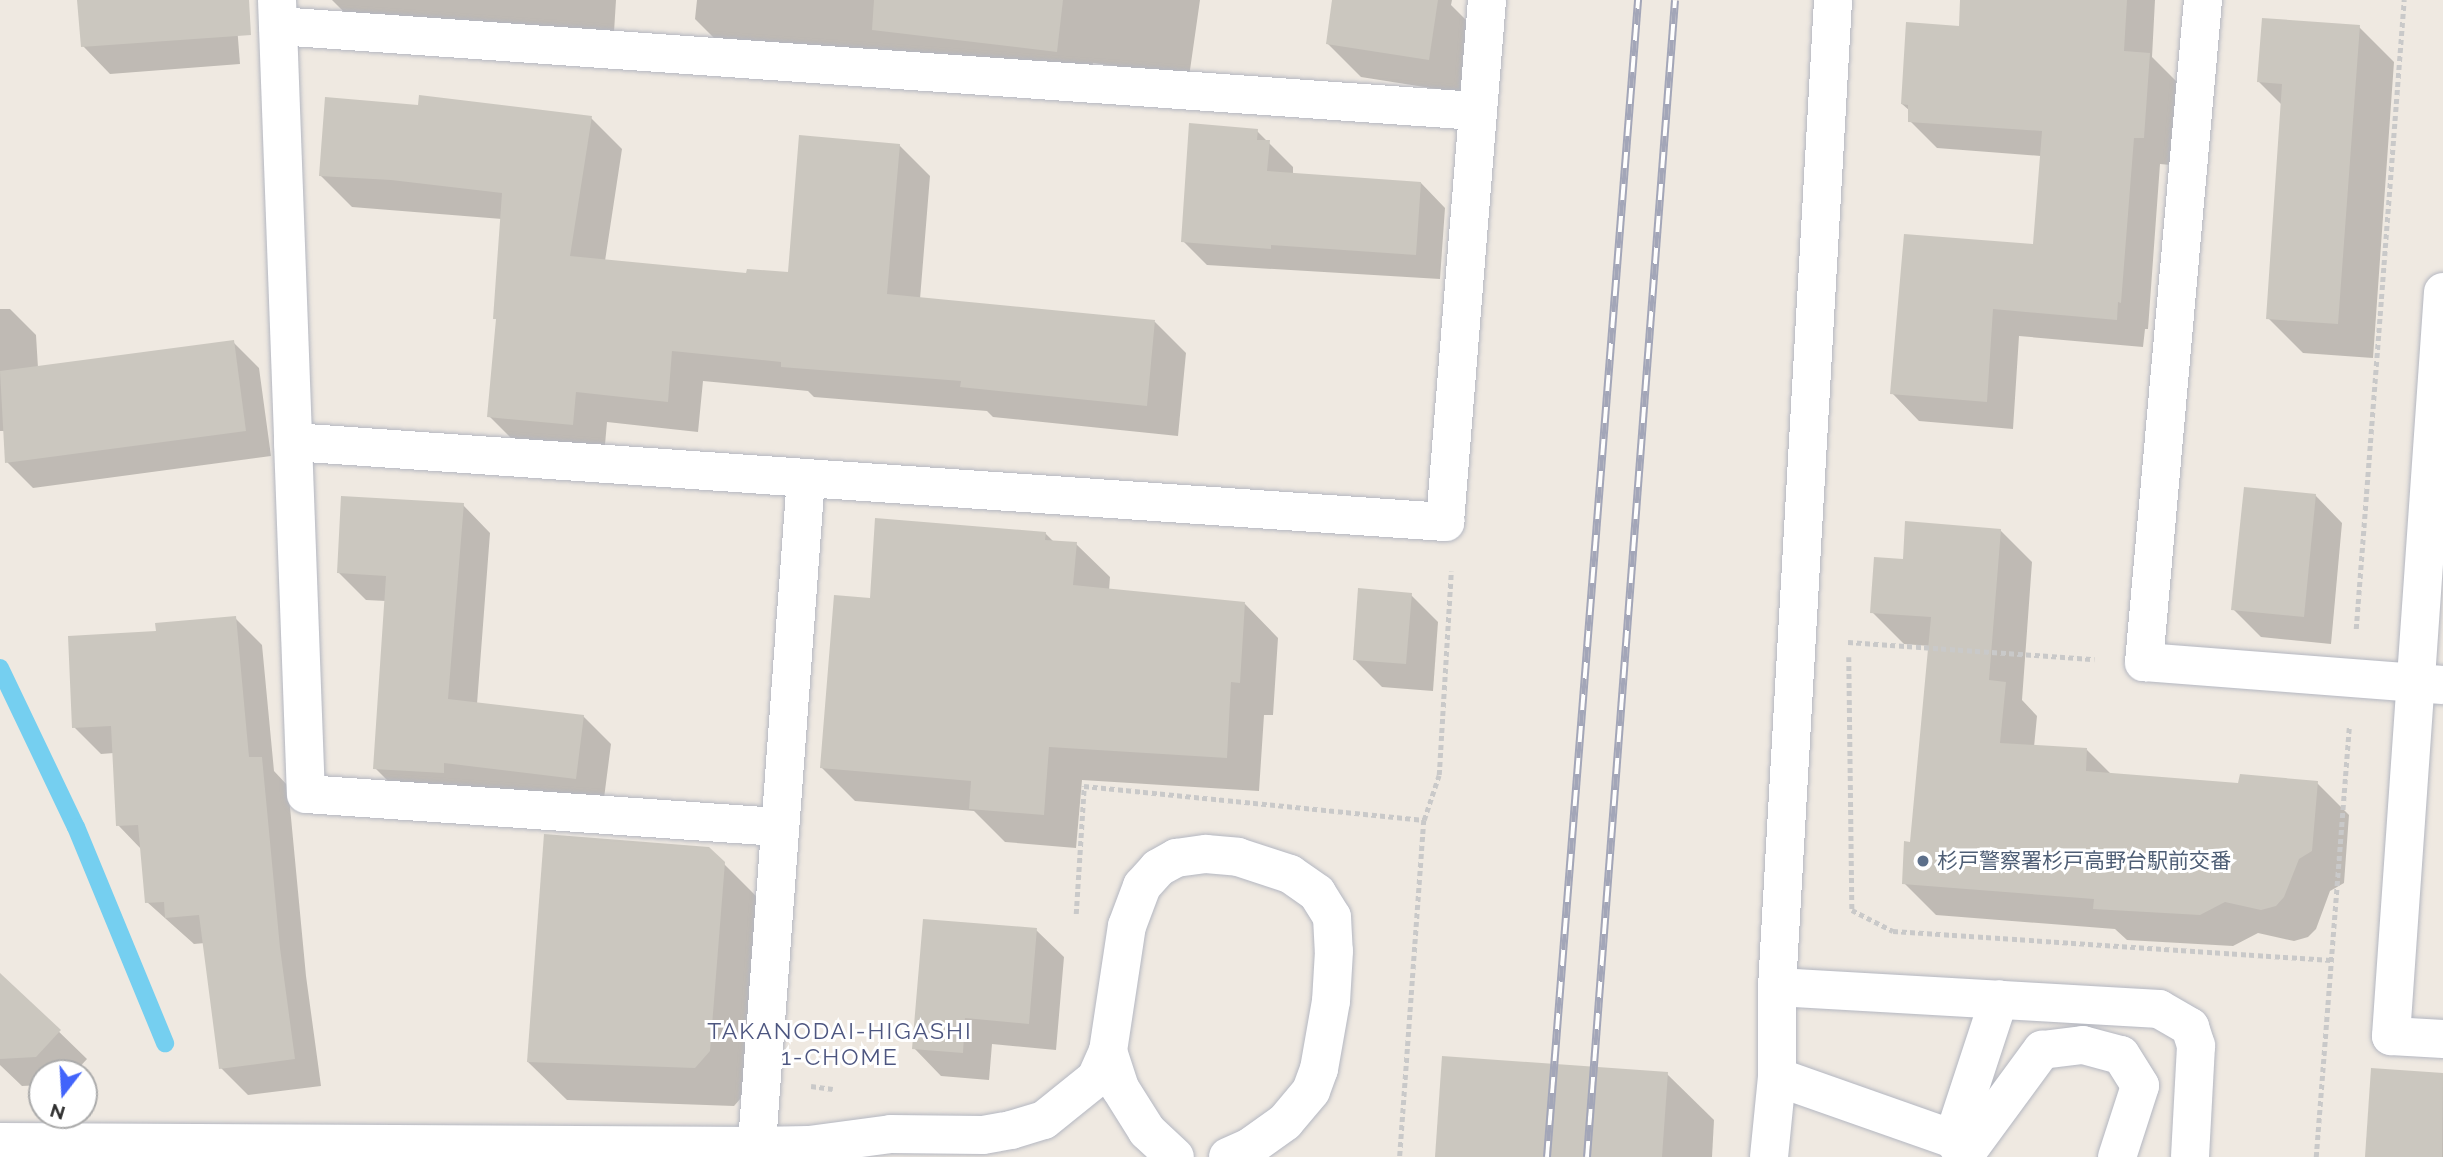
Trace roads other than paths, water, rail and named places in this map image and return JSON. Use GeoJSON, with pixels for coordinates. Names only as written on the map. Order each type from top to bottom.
{"type":"FeatureCollection","features":[{"type":"Feature","properties":{"kind":"street"},"geometry":{"type":"LineString","coordinates":[[293,442],[1444,522],[1487,0]]}},
{"type":"Feature","properties":{"kind":"street"},"geometry":{"type":"LineString","coordinates":[[1769,1157],[1777,1077],[1777,987],[1833,0]]}},
{"type":"Feature","properties":{"kind":"street"},"geometry":{"type":"LineString","coordinates":[[2203,0],[2144,662],[2429,684]]}},
{"type":"Feature","properties":{"kind":"street"},"geometry":{"type":"LineString","coordinates":[[780,827],[306,794],[278,13],[1476,111]]}},
{"type":"Feature","properties":{"kind":"street"},"geometry":{"type":"LineString","coordinates":[[2442,306],[2429,684],[2391,1035],[2443,1039]]}},
{"type":"Feature","properties":{"kind":"street"},"geometry":{"type":"LineString","coordinates":[[756,1152],[806,478]]}},
{"type":"Feature","properties":{"kind":"street"},"geometry":{"type":"LineString","coordinates":[[0,1142],[756,1152],[891,1134],[983,1135],[1011,1130],[1044,1120],[1073,1100],[1096,1078],[1108,1051],[1127,926],[1142,886],[1158,869],[1176,858],[1196,855],[1238,857],[1290,874],[1317,893],[1332,917],[1334,951],[1331,1001],[1319,1069],[1311,1091],[1285,1122],[1250,1147],[1228,1157]]}},
{"type":"Feature","properties":{"kind":"street"},"geometry":{"type":"LineString","coordinates":[[1777,987],[2159,1009],[2190,1027],[2196,1046],[2190,1157]]}},
{"type":"Feature","properties":{"kind":"street"},"geometry":{"type":"LineString","coordinates":[[1960,1151],[1999,999]]}},
{"type":"Feature","properties":{"kind":"street"},"geometry":{"type":"LineString","coordinates":[[1960,1151],[2042,1050],[2083,1045],[2121,1055],[2140,1086],[2117,1157]]}},
{"type":"Feature","properties":{"kind":"street"},"geometry":{"type":"LineString","coordinates":[[1108,1051],[1119,1088],[1147,1131],[1175,1157]]}},
{"type":"Feature","properties":{"kind":"street"},"geometry":{"type":"LineString","coordinates":[[1777,1077],[1960,1151]]}},
{"type":"Feature","properties":{"kind":"street"},"geometry":{"type":"LineString","coordinates":[[809,1144],[848,1157]]}},
{"type":"Feature","properties":{"kind":"waterway"},"geometry":{"type":"LineString","coordinates":[[0,668],[76,827],[165,1043]]}},
{"type":"Feature","properties":{"kind":"railway"},"geometry":{"type":"LineString","coordinates":[[1547,1157],[1638,0]]}},
{"type":"Feature","properties":{"kind":"railway"},"geometry":{"type":"LineString","coordinates":[[1587,1157],[1675,0]]}},
{"type":"Feature","properties":{"kind":"place","name":"杉戸警察署杉戸高野台駅前交番"},"geometry":{"type":"Point","coordinates":[1923,861]}},
{"type":"Feature","properties":{"kind":"district","name":"TAKANODAI-HIGASHI 1-CHOME"},"geometry":{"type":"Point","coordinates":[840,1044]}}]}
